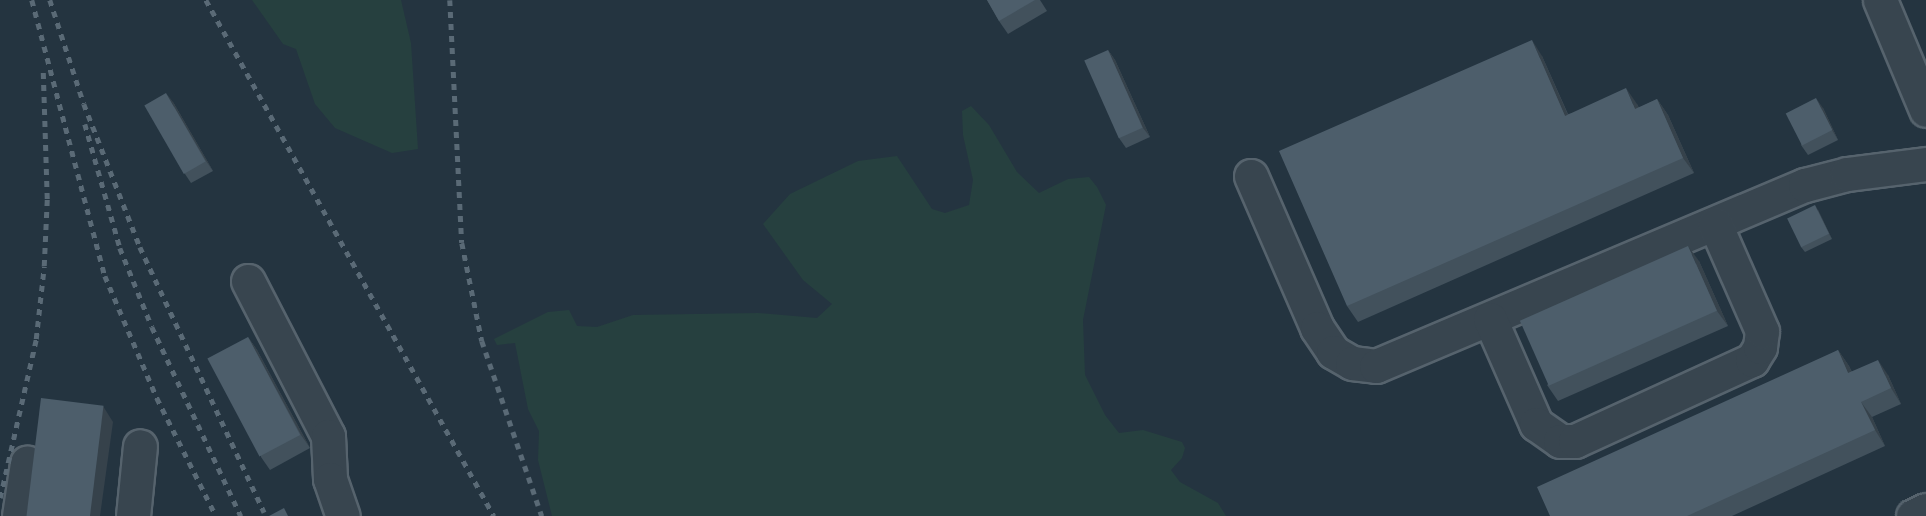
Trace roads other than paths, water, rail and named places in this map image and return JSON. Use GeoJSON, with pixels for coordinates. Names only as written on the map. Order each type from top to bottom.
{"type":"FeatureCollection","features":[{"type":"Feature","properties":{"kind":"street"},"geometry":{"type":"LineString","coordinates":[[1880,0],[1926,110]]}},
{"type":"Feature","properties":{"kind":"street"},"geometry":{"type":"LineString","coordinates":[[1251,176],[1317,328],[1333,352],[1352,363],[1377,366],[1805,185],[1846,174],[1926,164]]}},
{"type":"Feature","properties":{"kind":"street"},"geometry":{"type":"LineString","coordinates":[[1490,319],[1536,424],[1560,441],[1575,441],[1752,360],[1760,347],[1762,331],[1715,224]]}},
{"type":"Feature","properties":{"kind":"street"},"geometry":{"type":"LineString","coordinates":[[248,281],[328,436],[330,479],[343,516]]}},
{"type":"Feature","properties":{"kind":"street"},"geometry":{"type":"LineString","coordinates":[[133,516],[140,446]]}},
{"type":"Feature","properties":{"kind":"street"},"geometry":{"type":"LineString","coordinates":[[19,516],[27,463]]}},
{"type":"Feature","properties":{"kind":"street"},"geometry":{"type":"LineString","coordinates":[[1913,516],[1926,510]]}},
{"type":"Feature","properties":{"kind":"railway"},"geometry":{"type":"LineString","coordinates":[[32,0],[105,276],[157,398],[216,516]]}},
{"type":"Feature","properties":{"kind":"railway"},"geometry":{"type":"LineString","coordinates":[[50,0],[84,104],[140,247],[264,512]]}},
{"type":"Feature","properties":{"kind":"railway"},"geometry":{"type":"LineString","coordinates":[[206,0],[494,516]]}},
{"type":"Feature","properties":{"kind":"railway"},"geometry":{"type":"LineString","coordinates":[[450,0],[462,243],[482,341],[542,516]]}},
{"type":"Feature","properties":{"kind":"railway"},"geometry":{"type":"LineString","coordinates":[[0,498],[36,339],[44,266],[47,199],[43,71]]}},
{"type":"Feature","properties":{"kind":"railway"},"geometry":{"type":"LineString","coordinates":[[85,124],[120,248],[152,327],[241,516]]}}]}
